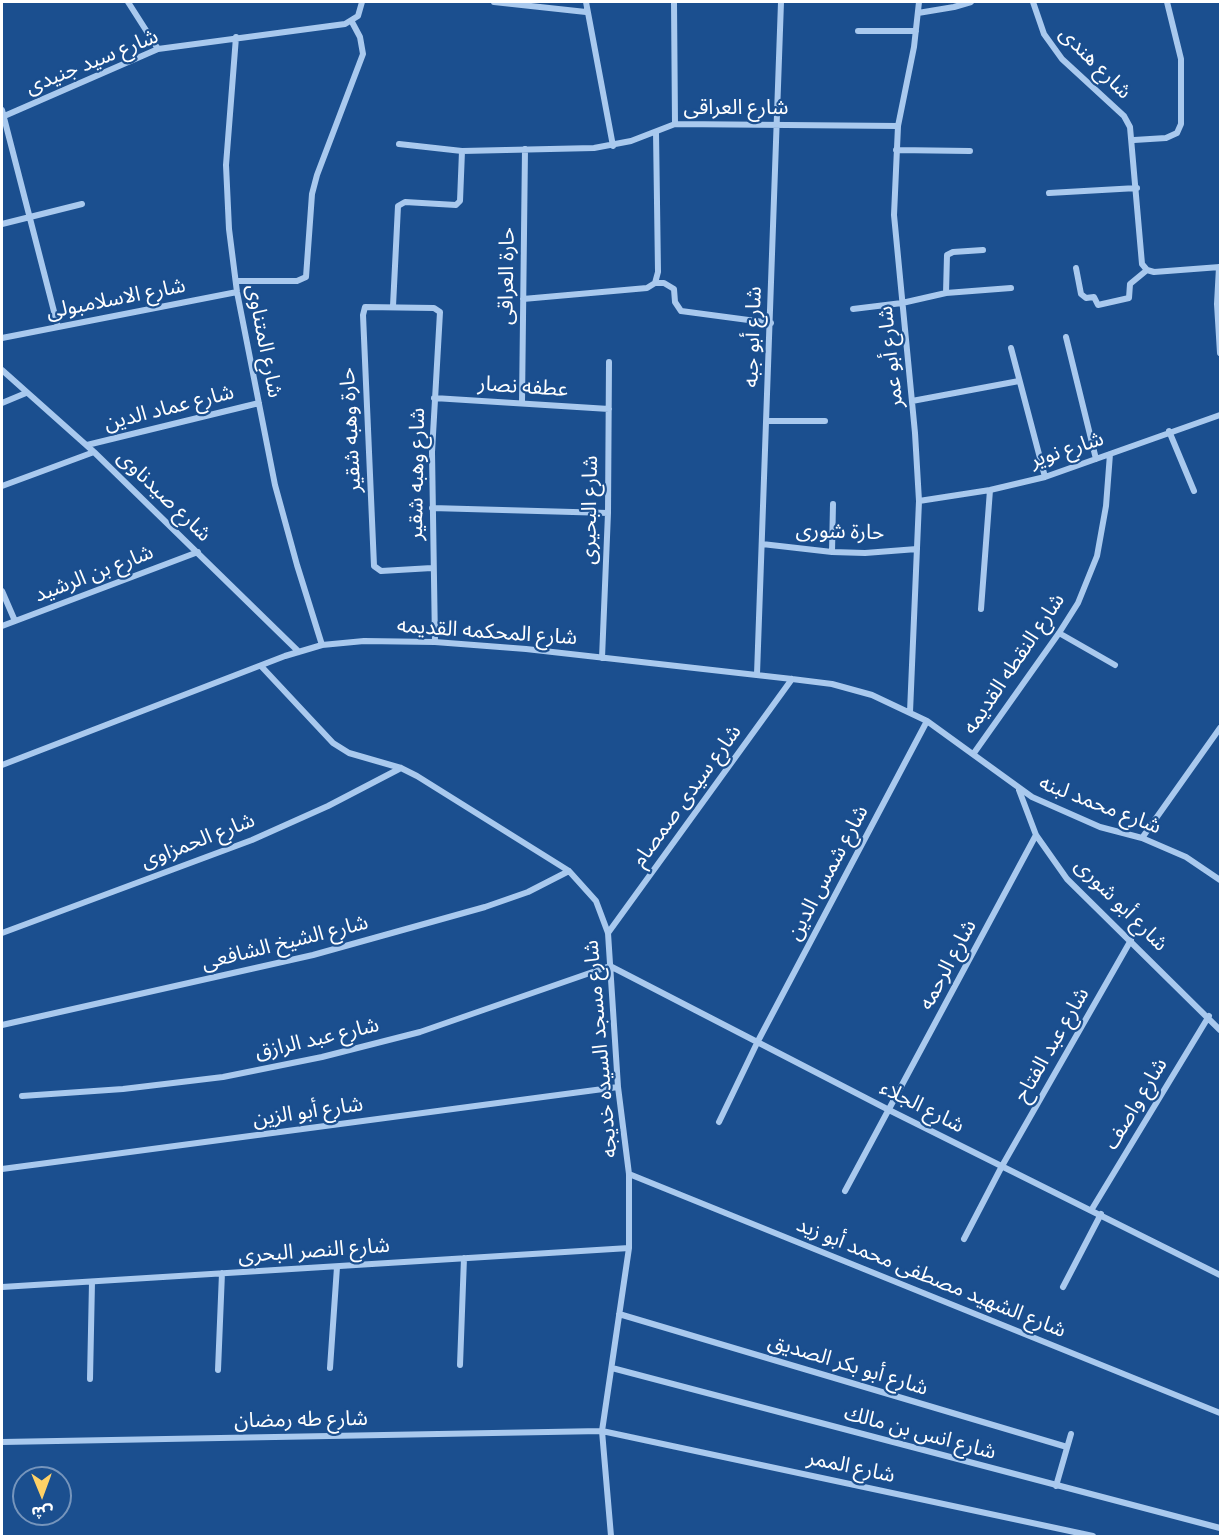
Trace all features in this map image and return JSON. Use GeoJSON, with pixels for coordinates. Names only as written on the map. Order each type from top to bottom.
{"type":"FeatureCollection","features":[{"type":"Feature","properties":{"kind":"street"},"geometry":{"type":"LineString","coordinates":[[138,2],[129,4],[158,49]]}},
{"type":"Feature","properties":{"kind":"street"},"geometry":{"type":"LineString","coordinates":[[236,281],[297,280],[306,277],[312,194],[317,175],[363,54],[360,37],[352,22],[358,16],[362,2]]}},
{"type":"Feature","properties":{"kind":"street"},"geometry":{"type":"LineString","coordinates":[[494,2],[586,12]]}},
{"type":"Feature","properties":{"kind":"street"},"geometry":{"type":"LineString","coordinates":[[586,2],[586,12],[613,146]]}},
{"type":"Feature","properties":{"kind":"street"},"geometry":{"type":"LineString","coordinates":[[674,2],[675,124]]}},
{"type":"Feature","properties":{"kind":"street","name":"شارع أبو جبه"},"geometry":{"type":"LineString","coordinates":[[757,674],[781,2]]}},
{"type":"Feature","properties":{"kind":"street","name":"شارع أبو عمر"},"geometry":{"type":"LineString","coordinates":[[910,712],[919,501],[894,214],[898,126],[916,31],[919,2]]}},
{"type":"Feature","properties":{"kind":"street"},"geometry":{"type":"LineString","coordinates":[[918,13],[971,2]]}},
{"type":"Feature","properties":{"kind":"street","name":"شارع هندى"},"geometry":{"type":"LineString","coordinates":[[1033,2],[1044,34],[1062,59],[1124,116],[1134,140],[1141,255],[1147,270]]}},
{"type":"Feature","properties":{"kind":"street"},"geometry":{"type":"LineString","coordinates":[[1134,140],[1166,138],[1177,133],[1181,124],[1181,59],[1167,2]]}},
{"type":"Feature","properties":{"kind":"street","name":"شارع سيد جنيدى"},"geometry":{"type":"LineString","coordinates":[[2,114],[158,49],[352,22]]}},
{"type":"Feature","properties":{"kind":"street"},"geometry":{"type":"LineString","coordinates":[[858,31],[916,31]]}},
{"type":"Feature","properties":{"kind":"street","name":"شارع المتناوى"},"geometry":{"type":"LineString","coordinates":[[236,37],[226,165],[229,229],[237,292],[278,496],[322,645]]}},
{"type":"Feature","properties":{"kind":"street"},"geometry":{"type":"LineString","coordinates":[[2,114],[58,327]]}},
{"type":"Feature","properties":{"kind":"street","name":"شارع العراقى"},"geometry":{"type":"LineString","coordinates":[[399,144],[462,151],[613,146],[675,124],[777,123],[898,126]]}},
{"type":"Feature","properties":{"kind":"street"},"geometry":{"type":"LineString","coordinates":[[655,283],[658,272],[656,132]]}},
{"type":"Feature","properties":{"kind":"street","name":"حارة العراقى"},"geometry":{"type":"LineString","coordinates":[[522,404],[525,149]]}},
{"type":"Feature","properties":{"kind":"street"},"geometry":{"type":"LineString","coordinates":[[896,150],[970,151]]}},
{"type":"Feature","properties":{"kind":"street"},"geometry":{"type":"LineString","coordinates":[[393,306],[398,206],[405,202],[456,205],[461,196],[462,151]]}},
{"type":"Feature","properties":{"kind":"street"},"geometry":{"type":"LineString","coordinates":[[1049,193],[1137,188]]}},
{"type":"Feature","properties":{"kind":"street"},"geometry":{"type":"LineString","coordinates":[[2,224],[82,204]]}},
{"type":"Feature","properties":{"kind":"street"},"geometry":{"type":"LineString","coordinates":[[946,293],[947,255],[983,250]]}},
{"type":"Feature","properties":{"kind":"street"},"geometry":{"type":"LineString","coordinates":[[1076,268],[1081,294],[1086,298],[1094,297],[1098,306],[1128,298],[1130,284],[1147,270],[1154,272],[1220,267],[1217,304],[1221,353]]}},
{"type":"Feature","properties":{"kind":"street"},"geometry":{"type":"LineString","coordinates":[[523,299],[648,288],[655,283],[664,283],[674,289],[675,302],[681,311],[771,323]]}},
{"type":"Feature","properties":{"kind":"street"},"geometry":{"type":"LineString","coordinates":[[853,309],[902,303],[946,293],[1011,288]]}},
{"type":"Feature","properties":{"kind":"street","name":"شارع الاسلامبولى"},"geometry":{"type":"LineString","coordinates":[[2,338],[237,292]]}},
{"type":"Feature","properties":{"kind":"street","name":"حارة وهبه شقير"},"geometry":{"type":"LineString","coordinates":[[432,567],[381,571],[374,566],[363,311],[370,306],[438,308]]}},
{"type":"Feature","properties":{"kind":"street","name":"شارع وهبه شقير"},"geometry":{"type":"LineString","coordinates":[[435,642],[432,508],[434,398],[440,315],[438,308]]}},
{"type":"Feature","properties":{"kind":"street"},"geometry":{"type":"LineString","coordinates":[[1066,337],[1096,459]]}},
{"type":"Feature","properties":{"kind":"street"},"geometry":{"type":"LineString","coordinates":[[1011,348],[1045,477]]}},
{"type":"Feature","properties":{"kind":"street","name":"شارع البحيرى"},"geometry":{"type":"LineString","coordinates":[[602,658],[608,513],[609,362]]}},
{"type":"Feature","properties":{"kind":"street","name":"شارع صيدناوى"},"geometry":{"type":"LineString","coordinates":[[2,370],[87,445],[299,652]]}},
{"type":"Feature","properties":{"kind":"street"},"geometry":{"type":"LineString","coordinates":[[912,401],[1019,381]]}},
{"type":"Feature","properties":{"kind":"street"},"geometry":{"type":"LineString","coordinates":[[2,403],[26,393]]}},
{"type":"Feature","properties":{"kind":"street","name":"عطفه نصار"},"geometry":{"type":"LineString","coordinates":[[434,398],[609,409]]}},
{"type":"Feature","properties":{"kind":"street","name":"شارع عماد الدين"},"geometry":{"type":"LineString","coordinates":[[87,445],[258,403]]}},
{"type":"Feature","properties":{"kind":"street","name":"شارع نوير"},"geometry":{"type":"LineString","coordinates":[[919,501],[990,490],[1045,477],[1168,431],[1221,415]]}},
{"type":"Feature","properties":{"kind":"street"},"geometry":{"type":"LineString","coordinates":[[767,421],[825,422]]}},
{"type":"Feature","properties":{"kind":"street"},"geometry":{"type":"LineString","coordinates":[[1168,431],[1194,490]]}},
{"type":"Feature","properties":{"kind":"street","name":"شارع عماد الدين"},"geometry":{"type":"LineString","coordinates":[[2,486],[94,452]]}},
{"type":"Feature","properties":{"kind":"street","name":"شارع النقطه القديمه"},"geometry":{"type":"LineString","coordinates":[[974,753],[1059,633],[1077,603],[1096,556],[1106,506],[1110,454]]}},
{"type":"Feature","properties":{"kind":"street"},"geometry":{"type":"LineString","coordinates":[[981,609],[990,490]]}},
{"type":"Feature","properties":{"kind":"street"},"geometry":{"type":"LineString","coordinates":[[832,552],[833,504]]}},
{"type":"Feature","properties":{"kind":"street"},"geometry":{"type":"LineString","coordinates":[[432,508],[608,513]]}},
{"type":"Feature","properties":{"kind":"street","name":"حارة شورى"},"geometry":{"type":"LineString","coordinates":[[762,544],[832,552],[865,553],[917,549]]}},
{"type":"Feature","properties":{"kind":"street","name":"شارع بن الرشيد"},"geometry":{"type":"LineString","coordinates":[[2,626],[198,552]]}},
{"type":"Feature","properties":{"kind":"street"},"geometry":{"type":"LineString","coordinates":[[2,591],[15,621]]}},
{"type":"Feature","properties":{"kind":"street"},"geometry":{"type":"LineString","coordinates":[[1059,633],[1115,665]]}},
{"type":"Feature","properties":{"kind":"street","name":"شارع المحكمه القديمه"},"geometry":{"type":"LineString","coordinates":[[2,765],[299,652],[322,645],[364,641],[435,642],[757,674],[832,684],[872,695],[910,712],[974,753]]}},
{"type":"Feature","properties":{"kind":"street","name":"شارع مسجد السيده خديجه"},"geometry":{"type":"LineString","coordinates":[[261,666],[333,743],[367,760],[401,768],[569,871],[596,901],[608,933],[618,1087],[629,1174],[629,1248],[602,1431],[610,1536]]}},
{"type":"Feature","properties":{"kind":"street","name":"شارع سيدى صمصام"},"geometry":{"type":"LineString","coordinates":[[608,933],[792,679]]}},
{"type":"Feature","properties":{"kind":"street","name":"شارع شمس الدين"},"geometry":{"type":"LineString","coordinates":[[719,1122],[758,1041],[927,721]]}},
{"type":"Feature","properties":{"kind":"street"},"geometry":{"type":"LineString","coordinates":[[1142,838],[1221,728]]}},
{"type":"Feature","properties":{"kind":"street","name":"شارع محمد لبنه"},"geometry":{"type":"LineString","coordinates":[[974,753],[1019,790],[1080,819],[1142,838],[1186,857],[1221,880]]}},
{"type":"Feature","properties":{"kind":"street","name":"شارع الحمزاوى"},"geometry":{"type":"LineString","coordinates":[[2,933],[252,840],[328,806],[401,768]]}},
{"type":"Feature","properties":{"kind":"street","name":"شارع أبو شورى"},"geometry":{"type":"LineString","coordinates":[[1019,790],[1036,835],[1067,879],[1221,1030]]}},
{"type":"Feature","properties":{"kind":"street","name":"شارع الرحمه"},"geometry":{"type":"LineString","coordinates":[[845,1191],[1036,835]]}},
{"type":"Feature","properties":{"kind":"street","name":"شارع الشيخ الشافعى"},"geometry":{"type":"LineString","coordinates":[[2,1025],[348,946],[485,907],[528,892],[569,871]]}},
{"type":"Feature","properties":{"kind":"street","name":"شارع عبد الفتاح"},"geometry":{"type":"LineString","coordinates":[[964,1239],[1002,1166],[1131,940]]}},
{"type":"Feature","properties":{"kind":"street","name":"شارع الجلاء"},"geometry":{"type":"LineString","coordinates":[[610,966],[889,1110],[1221,1275]]}},
{"type":"Feature","properties":{"kind":"street","name":"شارع عبد الرازق"},"geometry":{"type":"LineString","coordinates":[[22,1096],[123,1089],[223,1077],[322,1057],[420,1032],[610,966]]}},
{"type":"Feature","properties":{"kind":"street","name":"شارع واصف"},"geometry":{"type":"LineString","coordinates":[[1092,1209],[1209,1016]]}},
{"type":"Feature","properties":{"kind":"street","name":"شارع أبو الزين"},"geometry":{"type":"LineString","coordinates":[[2,1169],[618,1087]]}},
{"type":"Feature","properties":{"kind":"street","name":"شارع الشهيد مصطفى محمد أبو زيد"},"geometry":{"type":"LineString","coordinates":[[629,1174],[1221,1413]]}},
{"type":"Feature","properties":{"kind":"street"},"geometry":{"type":"LineString","coordinates":[[1063,1287],[1101,1214]]}},
{"type":"Feature","properties":{"kind":"street","name":"شارع النصر البحرى"},"geometry":{"type":"LineString","coordinates":[[2,1287],[629,1248]]}},
{"type":"Feature","properties":{"kind":"street"},"geometry":{"type":"LineString","coordinates":[[460,1365],[464,1258]]}},
{"type":"Feature","properties":{"kind":"street"},"geometry":{"type":"LineString","coordinates":[[330,1368],[337,1267]]}},
{"type":"Feature","properties":{"kind":"street"},"geometry":{"type":"LineString","coordinates":[[218,1370],[222,1274]]}},
{"type":"Feature","properties":{"kind":"street"},"geometry":{"type":"LineString","coordinates":[[90,1379],[92,1282]]}},
{"type":"Feature","properties":{"kind":"street","name":"شارع أبو بكر الصديق"},"geometry":{"type":"LineString","coordinates":[[619,1314],[1067,1447]]}},
{"type":"Feature","properties":{"kind":"street","name":"شارع انس بن مالك"},"geometry":{"type":"LineString","coordinates":[[612,1368],[1221,1528]]}},
{"type":"Feature","properties":{"kind":"street","name":"شارع طه رمضان"},"geometry":{"type":"LineString","coordinates":[[2,1442],[602,1431]]}},
{"type":"Feature","properties":{"kind":"street","name":"شارع الممر"},"geometry":{"type":"LineString","coordinates":[[602,1431],[1093,1536]]}},
{"type":"Feature","properties":{"kind":"street"},"geometry":{"type":"LineString","coordinates":[[1056,1485],[1071,1434]]}}]}
